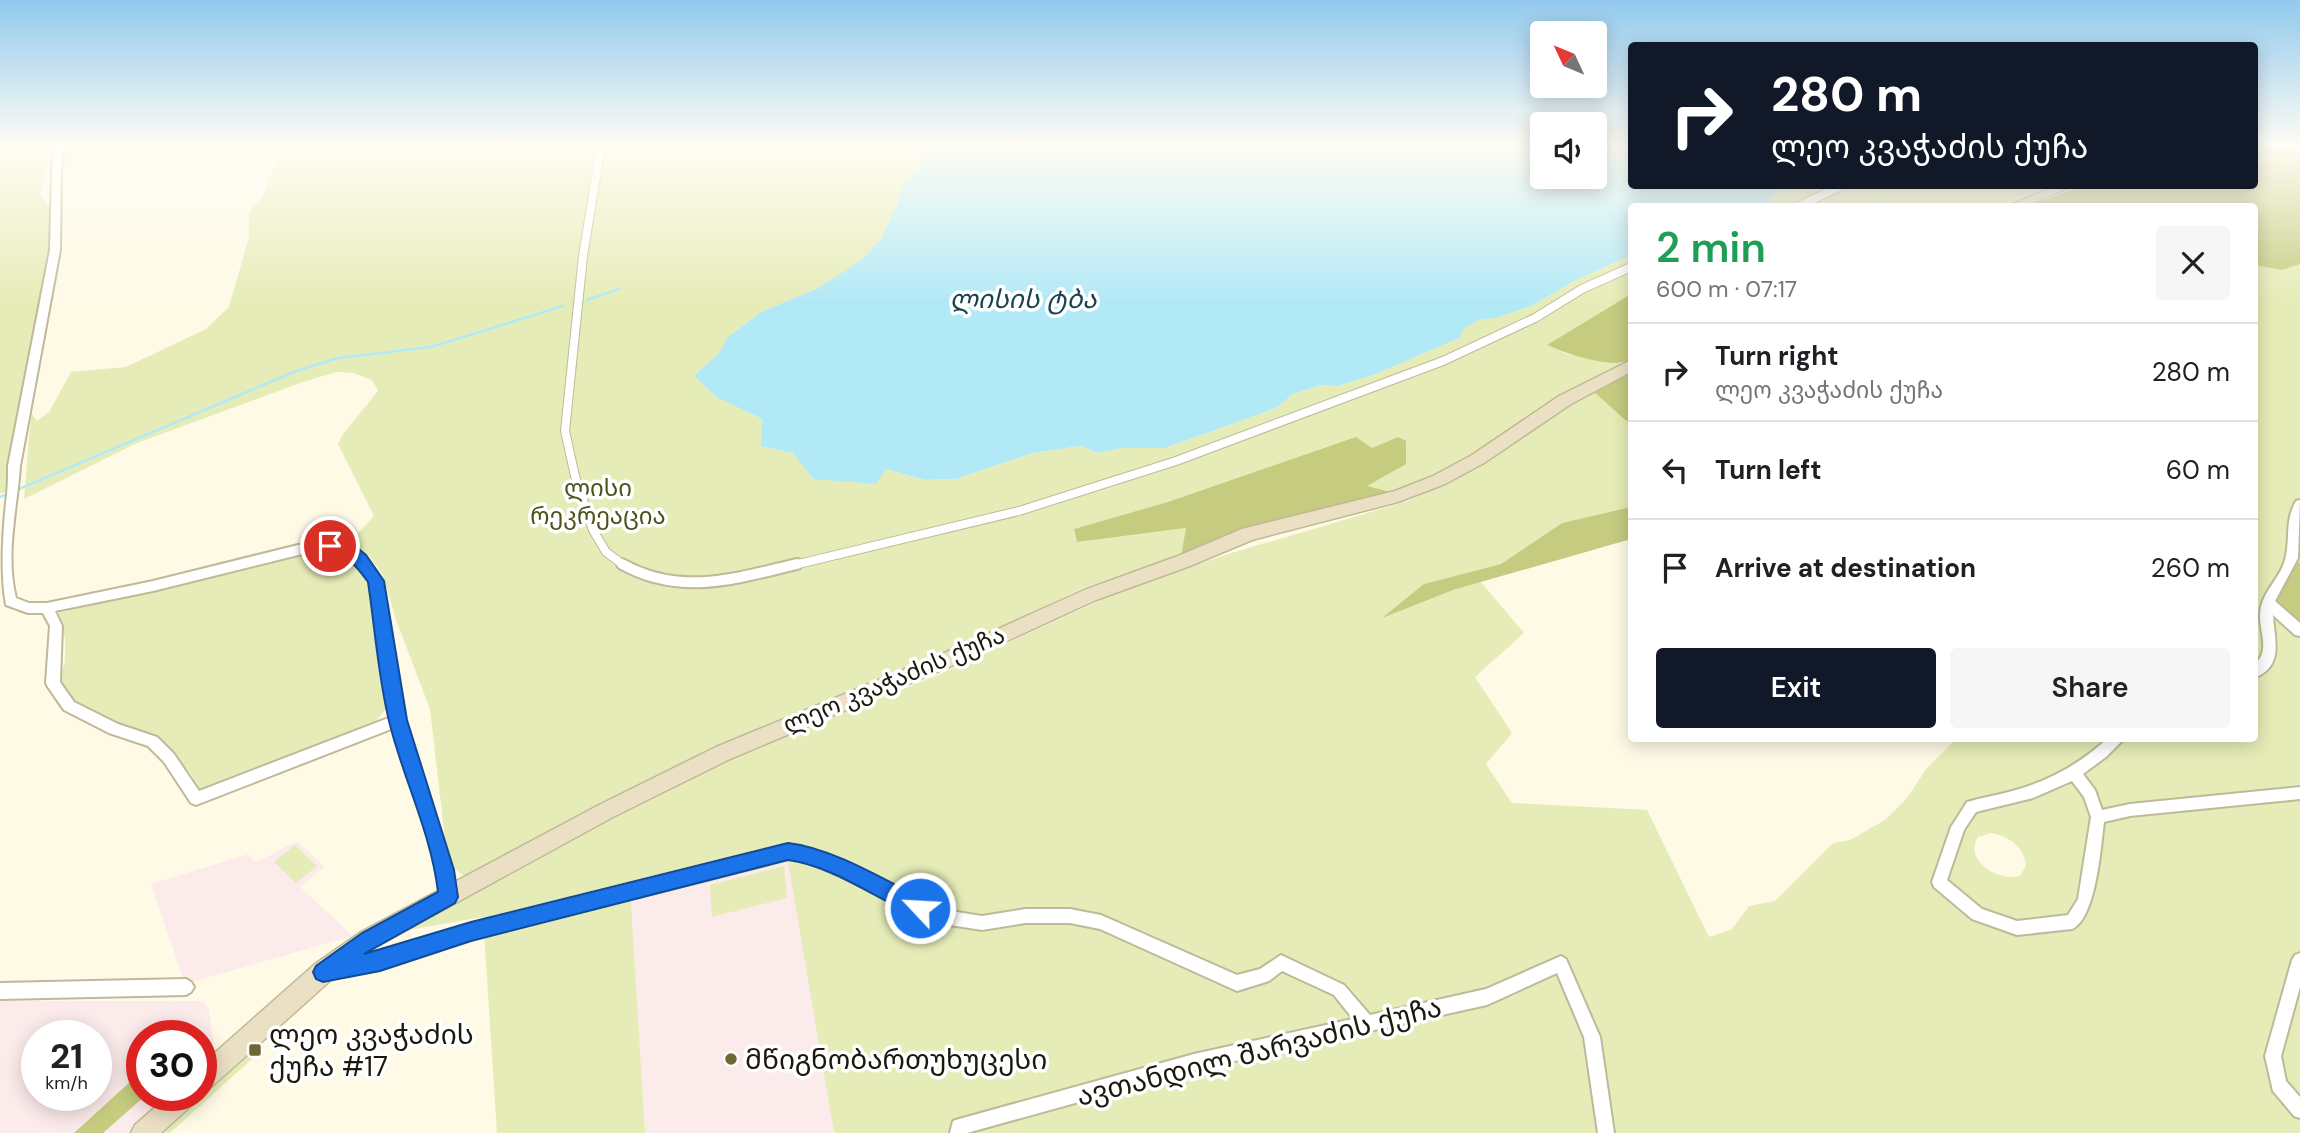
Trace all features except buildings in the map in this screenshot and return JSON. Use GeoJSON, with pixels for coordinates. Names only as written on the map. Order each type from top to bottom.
{"type":"FeatureCollection","features":[{"type":"Feature","properties":{"kind":"main road","name":"ლეო კვაჭაძის ქუჩა"},"geometry":{"type":"LineString","coordinates":[[217,1067],[323,972],[369,939],[606,811],[723,753],[963,653],[1090,595],[1184,561],[1248,534],[1398,496],[1439,480],[1478,459],[1572,396],[1628,367]]}},
{"type":"Feature","properties":{"kind":"main road"},"geometry":{"type":"LineString","coordinates":[[143,1133],[168,1111]]}},
{"type":"Feature","properties":{"kind":"street"},"geometry":{"type":"LineString","coordinates":[[57,198],[55,250],[14,466],[13,494],[2,548],[2,583],[10,601],[28,608],[47,608],[153,586],[298,550],[330,546],[349,550],[361,559],[376,581],[398,720],[437,840],[445,870],[448,897]]}},
{"type":"Feature","properties":{"kind":"street"},"geometry":{"type":"LineString","coordinates":[[591,198],[576,300],[565,431],[597,542],[615,559],[632,568],[685,583],[717,583],[975,523],[1176,461],[1443,361],[1535,318],[1582,289],[1628,268]]}},
{"type":"Feature","properties":{"kind":"street"},"geometry":{"type":"LineString","coordinates":[[2258,670],[2265,664],[2272,642],[2266,609],[2292,559],[2294,512],[2300,504]]}},
{"type":"Feature","properties":{"kind":"street"},"geometry":{"type":"LineString","coordinates":[[2269,603],[2300,631]]}},
{"type":"Feature","properties":{"kind":"street"},"geometry":{"type":"LineString","coordinates":[[47,608],[56,626],[53,683],[69,706],[114,729],[152,741],[177,768],[196,799],[398,720]]}},
{"type":"Feature","properties":{"kind":"street"},"geometry":{"type":"LineString","coordinates":[[2075,775],[2090,794],[2098,817],[2085,901],[2072,922],[2017,928],[1977,914],[1939,882],[1958,827],[1972,807],[2026,796],[2075,775],[2113,742]]}},
{"type":"Feature","properties":{"kind":"street"},"geometry":{"type":"LineString","coordinates":[[2098,817],[2130,810],[2300,793]]}},
{"type":"Feature","properties":{"kind":"street"},"geometry":{"type":"LineString","coordinates":[[323,972],[380,961],[471,931],[788,851],[802,853],[845,871],[937,916],[982,923],[1026,916],[1070,916],[1101,922],[1237,983],[1264,976],[1281,963],[1339,990],[1366,1022]]}},
{"type":"Feature","properties":{"kind":"street"},"geometry":{"type":"LineString","coordinates":[[2300,960],[2273,1056],[2279,1084],[2300,1110]]}},
{"type":"Feature","properties":{"kind":"street"},"geometry":{"type":"LineString","coordinates":[[1561,964],[1592,1037],[1606,1133]]}},
{"type":"Feature","properties":{"kind":"street","name":"ავთანდილ შარვაძის ქუჩა"},"geometry":{"type":"LineString","coordinates":[[958,1133],[959,1127],[1194,1062],[1487,997],[1561,964]]}},
{"type":"Feature","properties":{"kind":"street"},"geometry":{"type":"LineString","coordinates":[[0,991],[186,987]]}},
{"type":"Feature","properties":{"kind":"shaded area"},"geometry":{"type":"Polygon","coordinates":[[[297,841],[324,867],[300,887],[353,936],[185,984],[151,884],[249,854],[253,861],[259,861],[297,841]]]}},
{"type":"Feature","properties":{"kind":"shaded area","name":"მწიგნობართუხუცესი"},"geometry":{"type":"Polygon","coordinates":[[[789,861],[834,1133],[645,1133],[631,901],[789,861]]]}},
{"type":"Feature","properties":{"kind":"shaded area"},"geometry":{"type":"Polygon","coordinates":[[[0,1001],[203,1001],[209,1009],[210,1020],[126,1020],[126,1111],[155,1111],[130,1133],[0,1133],[0,1001]]]}},
{"type":"Feature","properties":{"kind":"green space"},"geometry":{"type":"Polygon","coordinates":[[[0,198],[43,198],[50,207],[51,217],[47,265],[9,490],[0,494],[0,198]]]}},
{"type":"Feature","properties":{"kind":"green space","name":"ლისი რეკრეაცია"},"geometry":{"type":"Polygon","coordinates":[[[899,198],[881,239],[860,261],[818,288],[761,312],[728,337],[719,353],[695,376],[718,398],[762,419],[762,446],[793,453],[813,479],[886,469],[925,480],[956,479],[1033,453],[1080,446],[1098,453],[1122,448],[1165,448],[1276,408],[1293,394],[1320,385],[1338,386],[1376,374],[1460,337],[1462,330],[1480,318],[1497,318],[1533,305],[1576,280],[1628,256],[1628,296],[1548,345],[1567,354],[1623,363],[1530,417],[1437,477],[1395,493],[1366,486],[1398,437],[1372,448],[1074,529],[1077,542],[1186,528],[1183,554],[1083,588],[966,644],[720,744],[572,818],[466,877],[448,865],[430,709],[395,617],[383,575],[369,556],[349,543],[374,516],[338,444],[378,391],[372,380],[353,373],[336,372],[300,383],[137,443],[24,499],[31,413],[37,421],[49,412],[71,372],[126,367],[206,329],[229,307],[249,237],[249,212],[261,199],[899,198]]]}},
{"type":"Feature","properties":{"kind":"green space"},"geometry":{"type":"Polygon","coordinates":[[[1773,198],[2022,198],[2009,203],[1768,203],[1773,198]]]}},
{"type":"Feature","properties":{"kind":"green space"},"geometry":{"type":"Polygon","coordinates":[[[2051,198],[2300,198],[2300,264],[2282,270],[2258,266],[2258,203],[2038,203],[2051,198]]]}},
{"type":"Feature","properties":{"kind":"green space"},"geometry":{"type":"Polygon","coordinates":[[[2300,264],[2300,563],[2292,559],[2300,630],[2300,1133],[834,1133],[788,862],[631,901],[645,1133],[497,1133],[483,917],[397,932],[599,821],[709,768],[940,674],[1116,593],[1228,554],[1408,501],[1462,474],[1593,391],[1628,421],[1628,508],[1562,523],[1501,564],[1424,584],[1453,590],[1481,582],[1524,633],[1475,677],[1512,733],[1486,764],[1512,803],[1647,810],[1709,937],[1732,929],[1749,906],[1775,901],[1833,843],[1850,840],[1885,820],[1907,798],[1926,769],[1952,742],[2258,742],[2258,266],[2282,270],[2300,264]],[[1991,833],[1978,837],[1975,854],[1985,868],[1994,873],[2020,876],[2026,865],[2025,859],[2015,843],[1991,833]]]}},
{"type":"Feature","properties":{"kind":"green space"},"geometry":{"type":"Polygon","coordinates":[[[1628,296],[1628,361],[1601,362],[1547,345],[1628,296]]]}},
{"type":"Feature","properties":{"kind":"green space"},"geometry":{"type":"Polygon","coordinates":[[[1628,374],[1628,421],[1625,420],[1593,391],[1628,374]]]}},
{"type":"Feature","properties":{"kind":"green space"},"geometry":{"type":"Polygon","coordinates":[[[1356,437],[1372,448],[1398,437],[1406,441],[1406,464],[1367,486],[1395,493],[1181,557],[1186,528],[1077,542],[1074,529],[1168,502],[1356,437]]]}},
{"type":"Feature","properties":{"kind":"green space"},"geometry":{"type":"Polygon","coordinates":[[[1628,508],[1628,540],[1453,590],[1382,618],[1424,584],[1501,564],[1562,523],[1628,508]]]}},
{"type":"Feature","properties":{"kind":"green space"},"geometry":{"type":"Polygon","coordinates":[[[331,552],[353,562],[369,580],[387,699],[386,708],[374,725],[201,794],[191,774],[156,734],[120,724],[73,700],[60,678],[65,661],[65,638],[58,613],[314,553],[331,552]]]}},
{"type":"Feature","properties":{"kind":"green space"},"geometry":{"type":"Polygon","coordinates":[[[2292,559],[2300,563],[2300,625],[2270,599],[2292,559]]]}},
{"type":"Feature","properties":{"kind":"green space"},"geometry":{"type":"Polygon","coordinates":[[[295,845],[317,866],[296,883],[274,862],[295,845]]]}},
{"type":"Feature","properties":{"kind":"green space"},"geometry":{"type":"Polygon","coordinates":[[[784,866],[787,898],[712,917],[710,885],[784,866]]]}},
{"type":"Feature","properties":{"kind":"green space"},"geometry":{"type":"Polygon","coordinates":[[[245,1053],[253,1058],[217,1091],[217,1078],[245,1053]]]}},
{"type":"Feature","properties":{"kind":"green space"},"geometry":{"type":"Polygon","coordinates":[[[126,1086],[128,1111],[103,1133],[74,1133],[98,1111],[112,1111],[112,1098],[126,1086]]]}},
{"type":"Feature","properties":{"kind":"green space"},"geometry":{"type":"Polygon","coordinates":[[[181,1111],[194,1111],[170,1133],[157,1133],[181,1111]]]}},
{"type":"Feature","properties":{"kind":"water","name":"ლისის ტბა"},"geometry":{"type":"Polygon","coordinates":[[[899,198],[1773,198],[1768,203],[1628,203],[1628,256],[1576,280],[1533,305],[1497,318],[1480,319],[1462,330],[1461,337],[1376,374],[1338,386],[1320,385],[1293,394],[1276,408],[1165,448],[1122,448],[1098,453],[1080,446],[1033,453],[956,479],[925,480],[886,469],[876,484],[813,479],[793,453],[761,446],[762,419],[718,398],[694,376],[719,353],[728,337],[761,312],[818,288],[860,261],[881,239],[899,198]]]}},
{"type":"Feature","properties":{"kind":"waterway"},"geometry":{"type":"LineString","coordinates":[[587,300],[619,289]]}},
{"type":"Feature","properties":{"kind":"waterway"},"geometry":{"type":"LineString","coordinates":[[0,497],[296,371],[338,358],[431,347],[563,306]]}},
{"type":"Feature","properties":{"kind":"place","name":"ლეო კვაჭაძის ქუჩა #17"},"geometry":{"type":"Point","coordinates":[255,1050]}},
{"type":"Feature","properties":{"kind":"place","name":"მწიგნობართუხუცესი"},"geometry":{"type":"Point","coordinates":[731,1059]}},
{"type":"Feature","properties":{"kind":"route"},"geometry":{"type":"LineString","coordinates":[[330,546],[349,550],[361,559],[376,581],[398,720],[434,830],[445,870],[448,897],[369,939],[323,972],[380,961],[471,931],[788,851],[802,853],[845,871],[920,908]]}}]}
